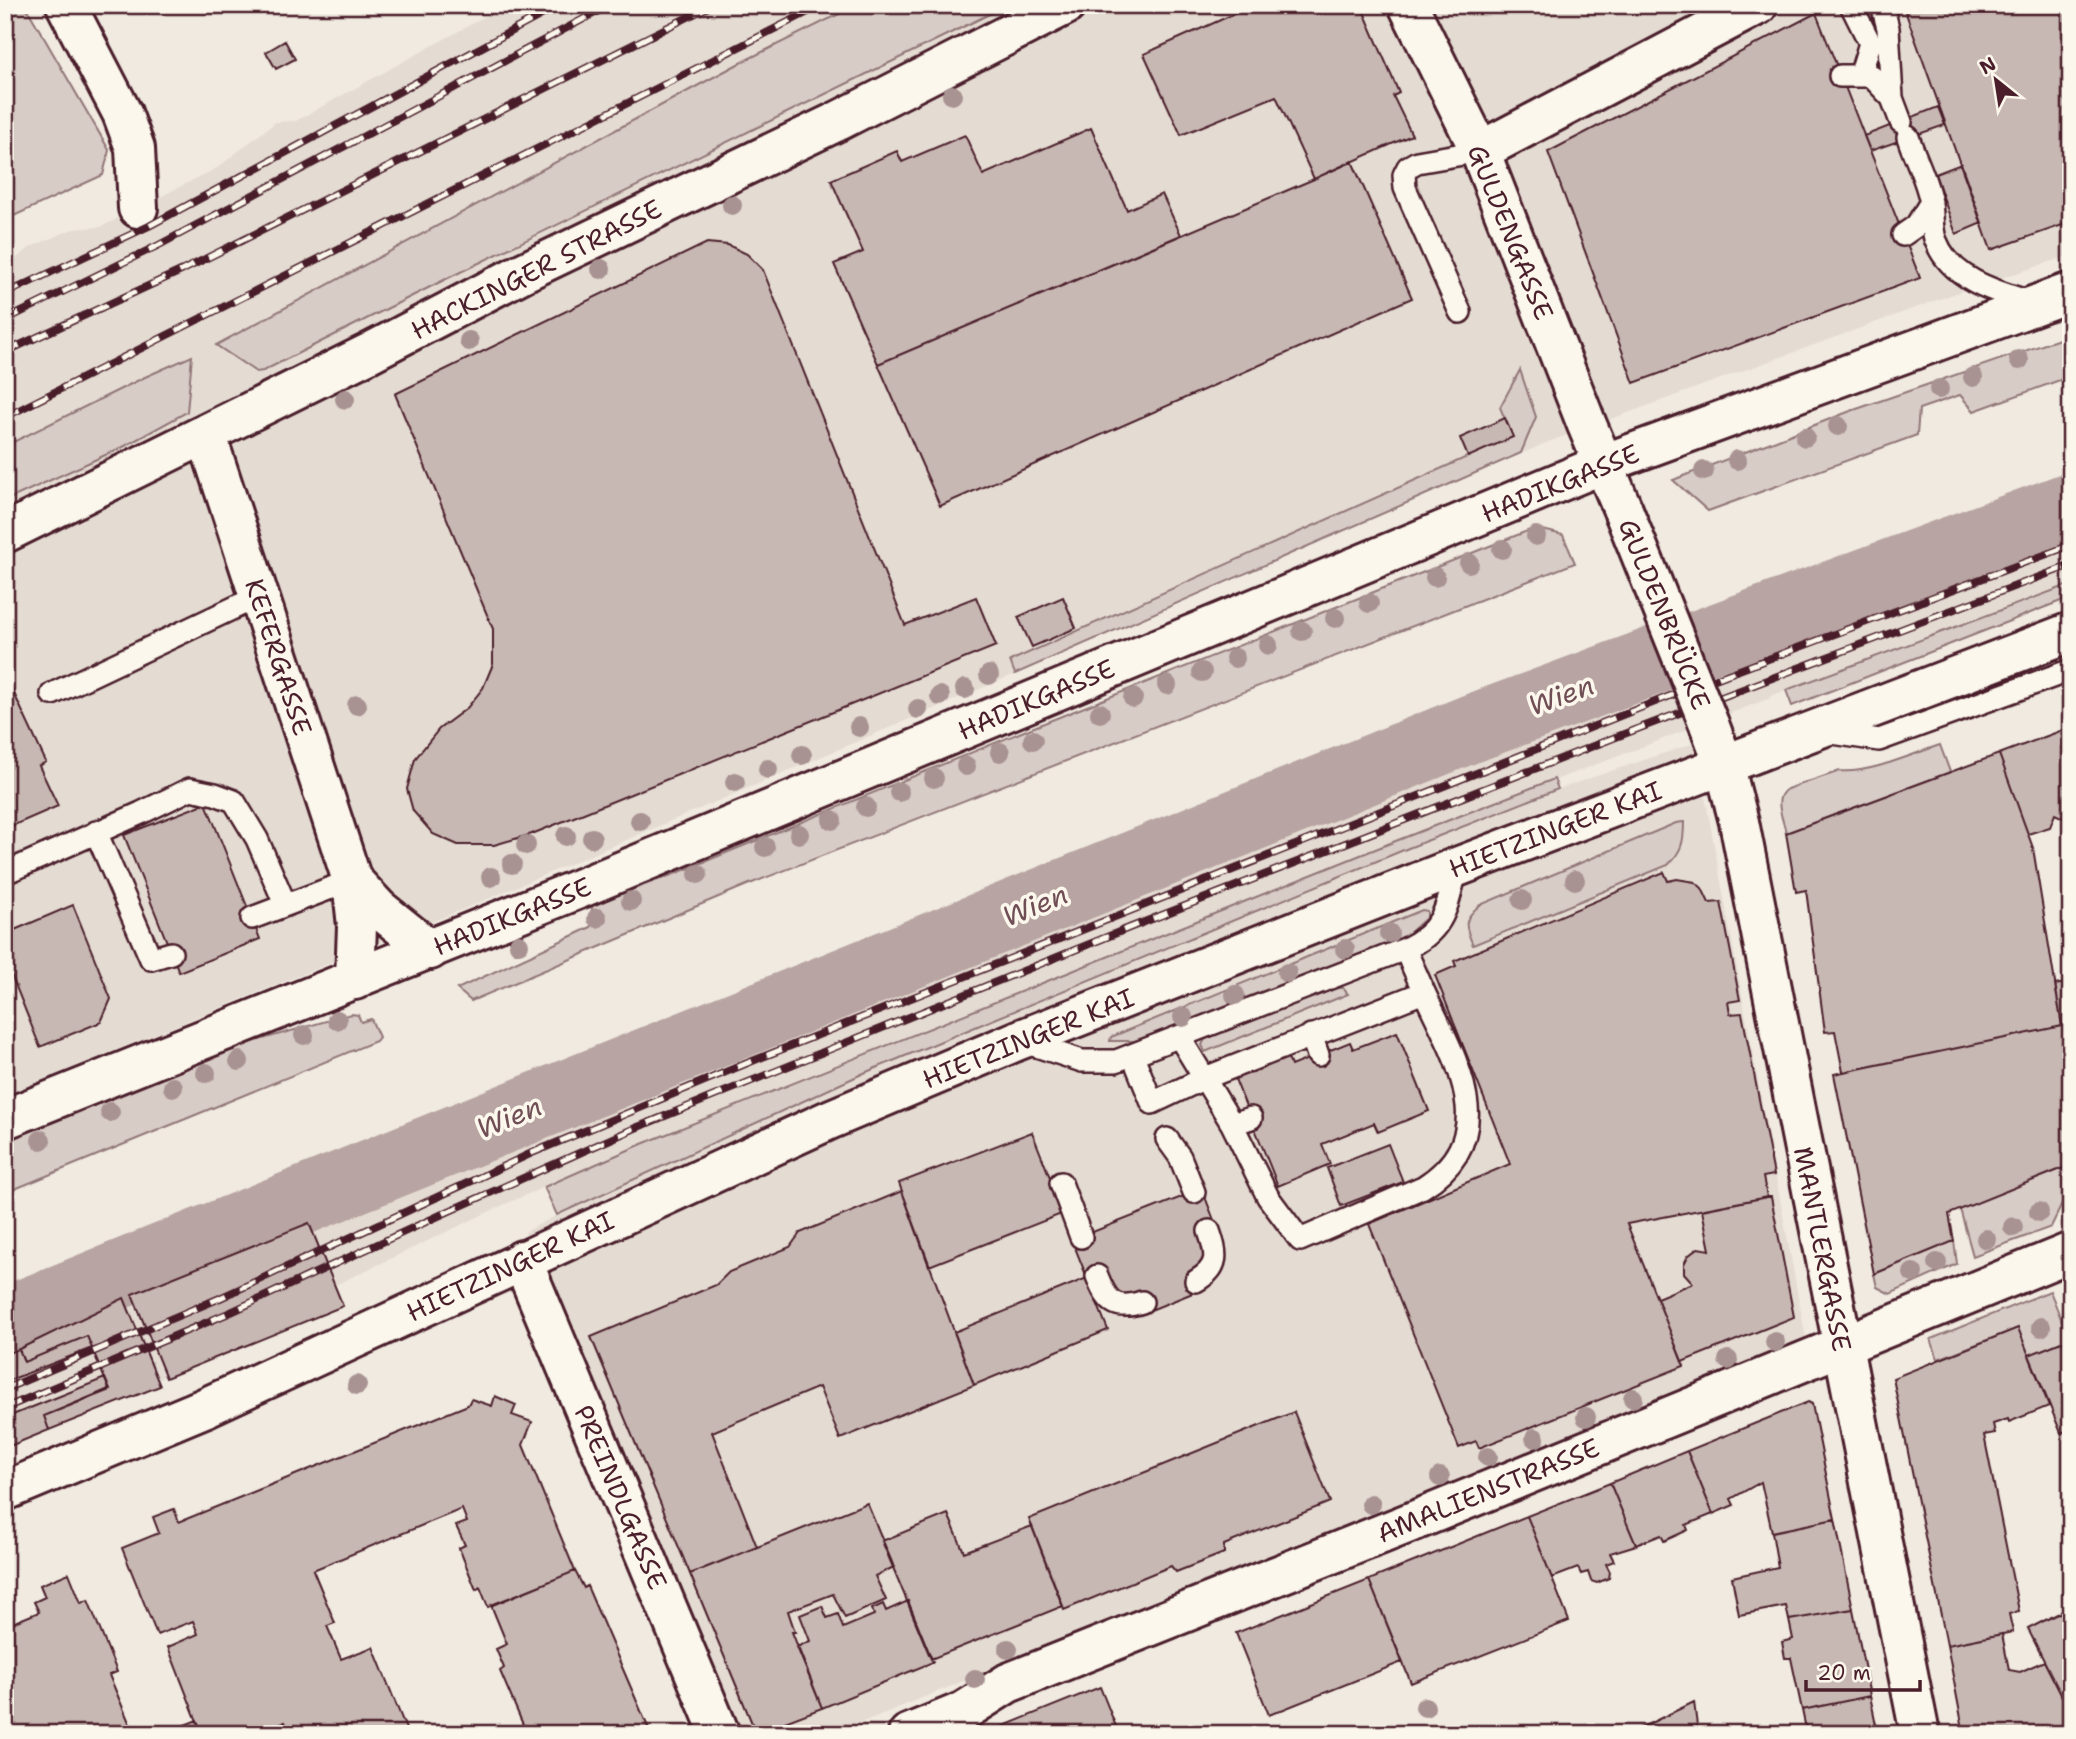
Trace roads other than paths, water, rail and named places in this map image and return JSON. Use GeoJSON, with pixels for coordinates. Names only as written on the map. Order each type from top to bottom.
{"type":"FeatureCollection","features":[{"type":"Feature","properties":{"kind":"street"},"geometry":{"type":"LineString","coordinates":[[66,5],[122,113],[135,148],[138,208]]}},
{"type":"Feature","properties":{"kind":"street","name":"HACKINGER STRASSE"},"geometry":{"type":"LineString","coordinates":[[5,533],[367,354],[522,273],[838,121],[1066,5]]}},
{"type":"Feature","properties":{"kind":"street","name":"GULDENGASSE"},"geometry":{"type":"LineString","coordinates":[[1408,5],[1480,151],[1603,464]]}},
{"type":"Feature","properties":{"kind":"street"},"geometry":{"type":"LineString","coordinates":[[1480,151],[1758,5]]}},
{"type":"Feature","properties":{"kind":"street","name":"HADIKGASSE"},"geometry":{"type":"LineString","coordinates":[[5,1119],[430,950],[1603,464],[2071,292]]}},
{"type":"Feature","properties":{"kind":"street","name":"KEFERGASSE"},"geometry":{"type":"LineString","coordinates":[[206,434],[352,880],[357,926],[355,980]]}},
{"type":"Feature","properties":{"kind":"street","name":"GULDENBRÜCKE"},"geometry":{"type":"LineString","coordinates":[[1603,464],[1724,765]]}},
{"type":"Feature","properties":{"kind":"street","name":"HIETZINGER KAI"},"geometry":{"type":"LineString","coordinates":[[5,1490],[204,1408],[829,1120],[1019,1040],[1457,867],[2071,632]]}},
{"type":"Feature","properties":{"kind":"street","name":"MANTLERGASSE"},"geometry":{"type":"LineString","coordinates":[[1724,765],[1739,822],[1920,1734]]}},
{"type":"Feature","properties":{"kind":"street","name":"KEFERGASSE"},"geometry":{"type":"LineString","coordinates":[[352,880],[378,908],[430,950]]}},
{"type":"Feature","properties":{"kind":"street","name":"AMALIENSTRASSE"},"geometry":{"type":"LineString","coordinates":[[908,1734],[964,1711],[1008,1683],[1414,1521],[2071,1252]]}},
{"type":"Feature","properties":{"kind":"street","name":"PREINDLGASSE"},"geometry":{"type":"LineString","coordinates":[[522,1260],[720,1734]]}},
{"type":"Feature","properties":{"kind":"lane"},"geometry":{"type":"LineString","coordinates":[[1851,5],[1870,43],[1850,76],[1871,76],[1892,98]]}},
{"type":"Feature","properties":{"kind":"lane"},"geometry":{"type":"LineString","coordinates":[[1882,5],[1888,28],[1892,98],[1931,202],[1934,239],[1945,258],[1963,275],[1996,292],[2035,304]]}},
{"type":"Feature","properties":{"kind":"lane"},"geometry":{"type":"LineString","coordinates":[[1460,312],[1411,204],[1404,175],[1408,167],[1417,162],[1480,151]]}},
{"type":"Feature","properties":{"kind":"lane"},"geometry":{"type":"LineString","coordinates":[[1903,235],[1916,226],[1931,202]]}},
{"type":"Feature","properties":{"kind":"lane"},"geometry":{"type":"LineString","coordinates":[[52,694],[259,596]]}},
{"type":"Feature","properties":{"kind":"lane"},"geometry":{"type":"LineString","coordinates":[[1813,730],[1879,740],[2071,670]]}},
{"type":"Feature","properties":{"kind":"lane"},"geometry":{"type":"LineString","coordinates":[[5,873],[190,789],[215,794],[234,802],[257,839],[285,904]]}},
{"type":"Feature","properties":{"kind":"lane"},"geometry":{"type":"LineString","coordinates":[[96,832],[151,959],[171,953]]}},
{"type":"Feature","properties":{"kind":"lane"},"geometry":{"type":"LineString","coordinates":[[1019,1040],[1082,1062],[1104,1063],[1133,1056],[1180,1038],[1405,949],[1429,936],[1441,921],[1457,867]]}},
{"type":"Feature","properties":{"kind":"lane"},"geometry":{"type":"LineString","coordinates":[[252,918],[352,880]]}},
{"type":"Feature","properties":{"kind":"lane"},"geometry":{"type":"LineString","coordinates":[[1180,1038],[1205,1078],[1241,1121],[1268,1197],[1300,1240],[1436,1179],[1456,1156],[1464,1141],[1468,1126],[1468,1098],[1405,949]]}},
{"type":"Feature","properties":{"kind":"lane"},"geometry":{"type":"LineString","coordinates":[[1133,1056],[1152,1103],[1205,1078],[1315,1045],[1424,992]]}},
{"type":"Feature","properties":{"kind":"lane"},"geometry":{"type":"LineString","coordinates":[[1167,1139],[1180,1157],[1194,1192]]}},
{"type":"Feature","properties":{"kind":"lane"},"geometry":{"type":"LineString","coordinates":[[1060,1183],[1081,1237]]}},
{"type":"Feature","properties":{"kind":"lane"},"geometry":{"type":"LineString","coordinates":[[1196,1281],[1212,1269],[1215,1261],[1209,1231]]}},
{"type":"Feature","properties":{"kind":"lane"},"geometry":{"type":"LineString","coordinates":[[1097,1276],[1106,1295],[1118,1306],[1125,1307],[1142,1302]]}},
{"type":"Feature","properties":{"kind":"waterway","name":"Wien"},"geometry":{"type":"LineString","coordinates":[[5,1321],[1470,729],[2071,506]]}},
{"type":"Feature","properties":{"kind":"railway"},"geometry":{"type":"LineString","coordinates":[[5,294],[149,226],[560,5]]}},
{"type":"Feature","properties":{"kind":"railway"},"geometry":{"type":"LineString","coordinates":[[5,320],[159,245],[610,5]]}},
{"type":"Feature","properties":{"kind":"railway"},"geometry":{"type":"LineString","coordinates":[[5,352],[183,270],[712,5]]}},
{"type":"Feature","properties":{"kind":"railway"},"geometry":{"type":"LineString","coordinates":[[5,417],[822,5]]}},
{"type":"Feature","properties":{"kind":"railway"},"geometry":{"type":"LineString","coordinates":[[5,1389],[220,1298],[532,1153],[745,1064],[1670,696],[2071,545]]}},
{"type":"Feature","properties":{"kind":"railway"},"geometry":{"type":"LineString","coordinates":[[5,1408],[231,1312],[633,1129],[1129,928],[1616,737],[2071,565]]}}]}
